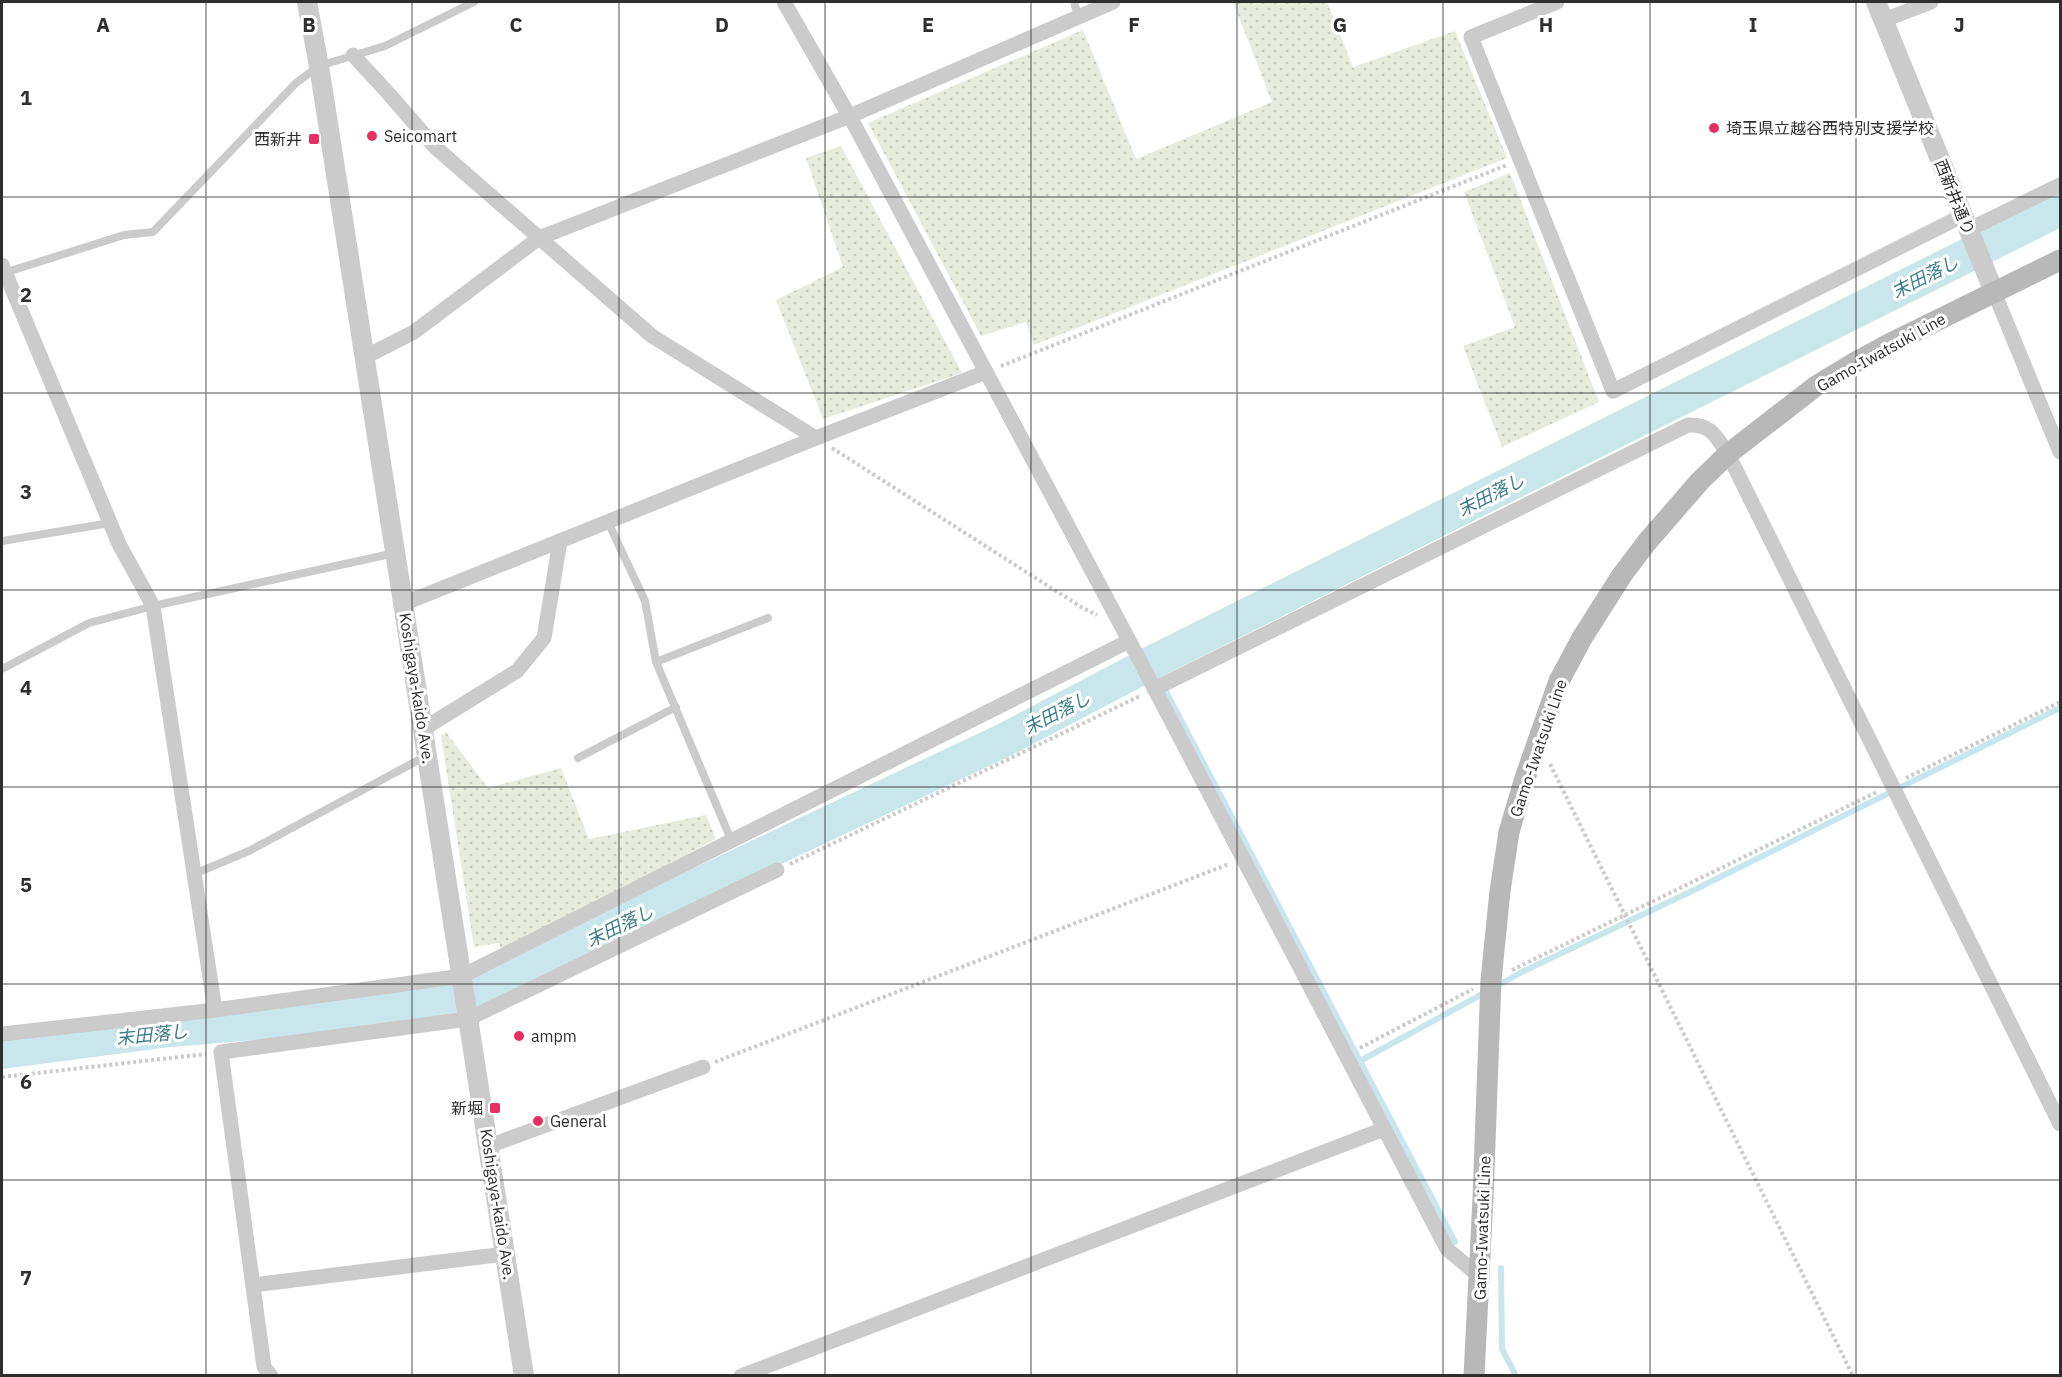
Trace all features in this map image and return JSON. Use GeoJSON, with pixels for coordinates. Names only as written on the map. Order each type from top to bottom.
{"type":"FeatureCollection","features":[{"type":"Feature","properties":{"kind":"main road","name":"Gamo-Iwatsuki Line"},"geometry":{"type":"LineString","coordinates":[[1474,1376],[1491,980],[1500,891],[1509,832],[1559,681],[1582,638],[1622,576],[1671,513],[1728,454],[1776,415],[1826,380],[1889,344],[2061,260]]}},
{"type":"Feature","properties":{"kind":"street","name":"Koshigaya-kaido Ave."},"geometry":{"type":"LineString","coordinates":[[307,2],[365,357],[524,1376]]}},
{"type":"Feature","properties":{"kind":"street"},"geometry":{"type":"LineString","coordinates":[[784,2],[850,116],[1129,641],[1447,1249],[1479,1276]]}},
{"type":"Feature","properties":{"kind":"street"},"geometry":{"type":"LineString","coordinates":[[365,357],[414,332],[539,238],[850,116],[1076,9],[1113,2]]}},
{"type":"Feature","properties":{"kind":"street"},"geometry":{"type":"LineString","coordinates":[[1557,2],[1471,37],[1613,391],[1965,223],[2061,185]]}},
{"type":"Feature","properties":{"kind":"street","name":"西新井通り"},"geometry":{"type":"LineString","coordinates":[[1876,2],[1994,292]]}},
{"type":"Feature","properties":{"kind":"street"},"geometry":{"type":"LineString","coordinates":[[1884,20],[1931,2]]}},
{"type":"Feature","properties":{"kind":"street"},"geometry":{"type":"LineString","coordinates":[[352,55],[435,147],[652,336],[816,438]]}},
{"type":"Feature","properties":{"kind":"street"},"geometry":{"type":"LineString","coordinates":[[3,269],[119,544],[153,606],[215,1010]]}},
{"type":"Feature","properties":{"kind":"street"},"geometry":{"type":"LineString","coordinates":[[1994,292],[2061,452]]}},
{"type":"Feature","properties":{"kind":"street"},"geometry":{"type":"LineString","coordinates":[[403,604],[986,372]]}},
{"type":"Feature","properties":{"kind":"street"},"geometry":{"type":"LineString","coordinates":[[1154,689],[1688,425],[1700,425],[1711,430],[1728,454],[2061,1124]]}},
{"type":"Feature","properties":{"kind":"street"},"geometry":{"type":"LineString","coordinates":[[423,729],[517,671],[544,638],[560,541]]}},
{"type":"Feature","properties":{"kind":"street"},"geometry":{"type":"LineString","coordinates":[[2,1034],[215,1010],[462,976],[1129,641]]}},
{"type":"Feature","properties":{"kind":"street"},"geometry":{"type":"LineString","coordinates":[[271,1376],[264,1367],[221,1052],[468,1018],[777,870]]}},
{"type":"Feature","properties":{"kind":"street"},"geometry":{"type":"LineString","coordinates":[[489,1146],[703,1067]]}},
{"type":"Feature","properties":{"kind":"street"},"geometry":{"type":"LineString","coordinates":[[741,1376],[1384,1129]]}},
{"type":"Feature","properties":{"kind":"street"},"geometry":{"type":"LineString","coordinates":[[253,1285],[505,1254]]}},
{"type":"Feature","properties":{"kind":"lane"},"geometry":{"type":"LineString","coordinates":[[3,269],[124,235],[153,232],[296,83],[319,66],[385,46],[474,2]]}},
{"type":"Feature","properties":{"kind":"lane"},"geometry":{"type":"LineString","coordinates":[[608,522],[645,601],[656,662],[732,842]]}},
{"type":"Feature","properties":{"kind":"lane"},"geometry":{"type":"LineString","coordinates":[[2,541],[110,523]]}},
{"type":"Feature","properties":{"kind":"lane"},"geometry":{"type":"LineString","coordinates":[[2,669],[90,623],[153,606],[395,553]]}},
{"type":"Feature","properties":{"kind":"lane"},"geometry":{"type":"LineString","coordinates":[[656,662],[768,618]]}},
{"type":"Feature","properties":{"kind":"lane"},"geometry":{"type":"LineString","coordinates":[[578,758],[676,707]]}},
{"type":"Feature","properties":{"kind":"lane"},"geometry":{"type":"LineString","coordinates":[[194,874],[249,851],[427,755]]}},
{"type":"Feature","properties":{"kind":"path"},"geometry":{"type":"LineString","coordinates":[[986,372],[1520,160]]}},
{"type":"Feature","properties":{"kind":"path"},"geometry":{"type":"LineString","coordinates":[[816,438],[1081,607],[1120,625]]}},
{"type":"Feature","properties":{"kind":"path"},"geometry":{"type":"LineString","coordinates":[[777,870],[1154,689]]}},
{"type":"Feature","properties":{"kind":"path"},"geometry":{"type":"LineString","coordinates":[[1346,1056],[1491,980],[2061,702]]}},
{"type":"Feature","properties":{"kind":"path"},"geometry":{"type":"LineString","coordinates":[[1538,740],[1852,1376]]}},
{"type":"Feature","properties":{"kind":"path"},"geometry":{"type":"LineString","coordinates":[[703,1067],[1243,858]]}},
{"type":"Feature","properties":{"kind":"path"},"geometry":{"type":"LineString","coordinates":[[2,1077],[221,1052]]}},
{"type":"Feature","properties":{"kind":"green space"},"geometry":{"type":"Polygon","coordinates":[[[1233,2],[1327,2],[1353,67],[1455,31],[1507,158],[1034,345],[1026,322],[981,336],[868,123],[1083,30],[1136,159],[1272,102],[1233,2]]]}},
{"type":"Feature","properties":{"kind":"green space"},"geometry":{"type":"Polygon","coordinates":[[[841,146],[962,373],[823,419],[776,300],[843,267],[806,158],[841,146]]]}},
{"type":"Feature","properties":{"kind":"green space"},"geometry":{"type":"Polygon","coordinates":[[[1510,173],[1599,402],[1502,447],[1463,346],[1515,327],[1464,192],[1510,173]]]}},
{"type":"Feature","properties":{"kind":"green space"},"geometry":{"type":"Polygon","coordinates":[[[446,732],[488,788],[561,768],[589,839],[706,815],[716,839],[502,953],[499,943],[474,947],[441,736],[446,732]]]}},
{"type":"Feature","properties":{"kind":"waterway","name":"末田落し"},"geometry":{"type":"LineString","coordinates":[[2,1052],[170,1030],[281,1021],[447,1001],[498,985],[685,891],[1004,740],[1151,663],[2060,209]]}},
{"type":"Feature","properties":{"kind":"waterway"},"geometry":{"type":"LineString","coordinates":[[1151,663],[1455,1242]]}},
{"type":"Feature","properties":{"kind":"waterway"},"geometry":{"type":"LineString","coordinates":[[1495,987],[2060,708]]}},
{"type":"Feature","properties":{"kind":"waterway"},"geometry":{"type":"LineString","coordinates":[[1360,1061],[1486,992]]}},
{"type":"Feature","properties":{"kind":"waterway"},"geometry":{"type":"LineString","coordinates":[[1501,1268],[1502,1349],[1516,1376]]}},
{"type":"Feature","properties":{"kind":"place","name":"埼玉県立越谷西特別支援学校"},"geometry":{"type":"Point","coordinates":[1714,128]}},
{"type":"Feature","properties":{"kind":"place","name":"Seicomart"},"geometry":{"type":"Point","coordinates":[372,136]}},
{"type":"Feature","properties":{"kind":"place","name":"西新井"},"geometry":{"type":"Point","coordinates":[314,139]}},
{"type":"Feature","properties":{"kind":"place","name":"ampm"},"geometry":{"type":"Point","coordinates":[519,1036]}},
{"type":"Feature","properties":{"kind":"place","name":"新堀"},"geometry":{"type":"Point","coordinates":[495,1108]}},
{"type":"Feature","properties":{"kind":"place","name":"General"},"geometry":{"type":"Point","coordinates":[538,1121]}}]}
